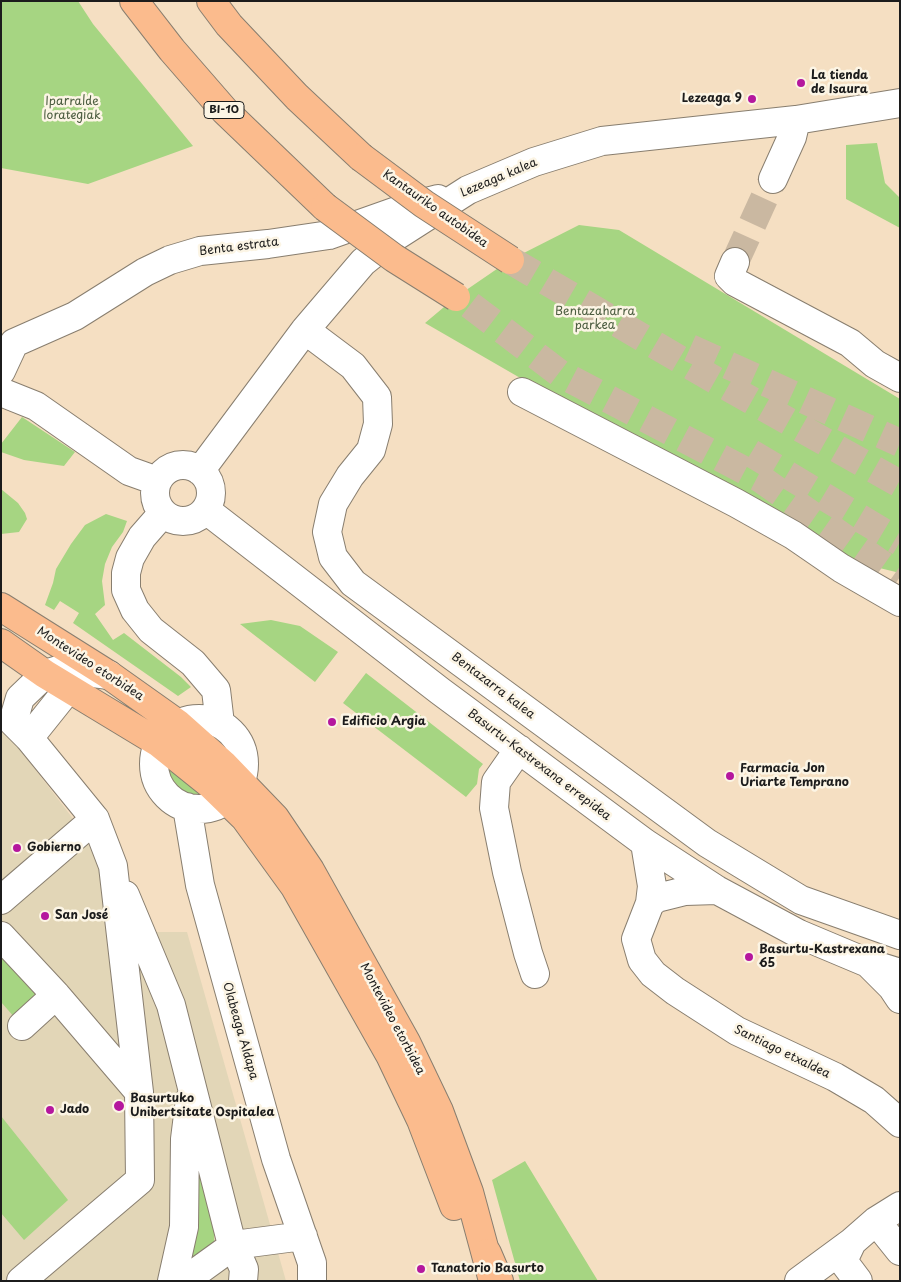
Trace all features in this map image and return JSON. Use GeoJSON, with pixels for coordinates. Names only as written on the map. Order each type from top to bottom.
{"type":"FeatureCollection","features":[{"type":"Feature","properties":{"kind":"main road","name":"BI-10"},"geometry":{"type":"LineString","coordinates":[[134,1],[172,50],[224,111],[325,207],[394,258],[456,297]]}},
{"type":"Feature","properties":{"kind":"main road","name":"Kantauriko autobidea"},"geometry":{"type":"LineString","coordinates":[[211,1],[229,26],[297,97],[361,157],[424,204],[510,260]]}},
{"type":"Feature","properties":{"kind":"main road","name":"Montevideo etorbidea"},"geometry":{"type":"LineString","coordinates":[[1,607],[109,675],[178,724],[234,791],[245,818],[295,887],[390,1055],[421,1120],[454,1204],[476,1281]]}},
{"type":"Feature","properties":{"kind":"main road","name":"Montevideo etorbidea"},"geometry":{"type":"LineString","coordinates":[[1,643],[45,674],[159,743],[275,818],[310,870],[406,1042],[439,1111],[469,1192],[487,1253],[492,1281]]}},
{"type":"Feature","properties":{"kind":"main road"},"geometry":{"type":"LineString","coordinates":[[487,1253],[499,1281]]}},
{"type":"Feature","properties":{"kind":"street","name":"Lezeaga kalea"},"geometry":{"type":"LineString","coordinates":[[200,471],[305,330],[363,262],[393,238],[451,199],[534,162],[602,140],[796,120],[894,106],[900,103]]}},
{"type":"Feature","properties":{"kind":"street"},"geometry":{"type":"LineString","coordinates":[[773,179],[792,137],[796,120]]}},
{"type":"Feature","properties":{"kind":"street","name":"Benta estrata"},"geometry":{"type":"LineString","coordinates":[[1,371],[14,343],[69,319],[145,272],[170,260],[200,250],[268,244],[329,235],[435,199],[451,199]]}},
{"type":"Feature","properties":{"kind":"street"},"geometry":{"type":"LineString","coordinates":[[735,262],[729,276],[735,282],[850,343],[875,364],[900,378]]}},
{"type":"Feature","properties":{"kind":"street","name":"Bentazarra kalea"},"geometry":{"type":"LineString","coordinates":[[305,330],[353,366],[377,397],[378,424],[371,450],[350,476],[332,504],[327,532],[333,557],[353,583],[707,844],[801,900],[900,935]]}},
{"type":"Feature","properties":{"kind":"street"},"geometry":{"type":"LineString","coordinates":[[1,392],[36,406],[129,471],[157,481]]}},
{"type":"Feature","properties":{"kind":"street"},"geometry":{"type":"LineString","coordinates":[[522,392],[793,535],[841,568],[900,602]]}},
{"type":"Feature","properties":{"kind":"street"},"geometry":{"type":"LineString","coordinates":[[176,466],[192,467],[200,471],[206,477],[211,494],[206,510],[191,520],[182,521],[173,519],[163,513],[155,498],[157,481],[162,474],[176,466]]}},
{"type":"Feature","properties":{"kind":"street","name":"Basurtu-Kastrexana errepidea"},"geometry":{"type":"LineString","coordinates":[[206,510],[519,750],[645,843],[717,890],[799,934],[868,963],[900,973]]}},
{"type":"Feature","properties":{"kind":"street"},"geometry":{"type":"LineString","coordinates":[[163,513],[142,537],[130,558],[126,572],[126,590],[134,610],[151,630],[193,663],[216,690],[220,724]]}},
{"type":"Feature","properties":{"kind":"street"},"geometry":{"type":"LineString","coordinates":[[109,675],[61,669],[45,674],[20,698],[15,709],[14,722],[30,738],[95,819],[171,1005],[234,1245],[244,1270],[243,1281]]}},
{"type":"Feature","properties":{"kind":"street"},"geometry":{"type":"LineString","coordinates":[[30,738],[69,688]]}},
{"type":"Feature","properties":{"kind":"street"},"geometry":{"type":"LineString","coordinates":[[202,719],[220,724],[231,732],[239,743],[244,755],[244,769],[234,791],[211,807],[199,809],[187,807],[172,800],[161,787],[155,771],[155,755],[159,743],[167,732],[178,724],[202,719]]}},
{"type":"Feature","properties":{"kind":"street"},"geometry":{"type":"LineString","coordinates":[[519,750],[496,782],[494,808],[507,872],[535,974]]}},
{"type":"Feature","properties":{"kind":"street","name":"Olabeaga Aldapa"},"geometry":{"type":"LineString","coordinates":[[187,807],[200,885],[276,1158],[312,1263],[312,1281]]}},
{"type":"Feature","properties":{"kind":"street"},"geometry":{"type":"LineString","coordinates":[[1,900],[95,819]]}},
{"type":"Feature","properties":{"kind":"street","name":"Santiago etxaldea"},"geometry":{"type":"LineString","coordinates":[[645,843],[651,872],[650,904],[636,939],[642,960],[653,974],[675,991],[737,1031],[835,1078],[874,1100],[900,1123]]}},
{"type":"Feature","properties":{"kind":"street"},"geometry":{"type":"LineString","coordinates":[[21,1281],[140,1180],[139,1092],[113,866]]}},
{"type":"Feature","properties":{"kind":"street"},"geometry":{"type":"LineString","coordinates":[[650,904],[657,898],[685,891],[717,890]]}},
{"type":"Feature","properties":{"kind":"street"},"geometry":{"type":"LineString","coordinates":[[1,936],[56,995],[139,1092]]}},
{"type":"Feature","properties":{"kind":"street"},"geometry":{"type":"LineString","coordinates":[[868,963],[892,987],[900,999]]}},
{"type":"Feature","properties":{"kind":"street"},"geometry":{"type":"LineString","coordinates":[[22,1026],[56,995]]}},
{"type":"Feature","properties":{"kind":"street"},"geometry":{"type":"LineString","coordinates":[[172,1281],[184,1227],[185,1139],[192,1085]]}},
{"type":"Feature","properties":{"kind":"street"},"geometry":{"type":"LineString","coordinates":[[799,1281],[888,1218],[900,1206]]}},
{"type":"Feature","properties":{"kind":"street"},"geometry":{"type":"LineString","coordinates":[[888,1218],[899,1250]]}},
{"type":"Feature","properties":{"kind":"street"},"geometry":{"type":"LineString","coordinates":[[184,1281],[234,1245],[303,1236]]}},
{"type":"Feature","properties":{"kind":"street"},"geometry":{"type":"LineString","coordinates":[[852,1242],[843,1261],[858,1281]]}},
{"type":"Feature","properties":{"kind":"shaded area","name":"Basurtuko Unibertsitate Ospitalea"},"geometry":{"type":"Polygon","coordinates":[[[1,725],[71,816],[141,932],[187,932],[286,1281],[1,1281],[1,725]]]}},
{"type":"Feature","properties":{"kind":"green space","name":"Iparralde lorategiak"},"geometry":{"type":"Polygon","coordinates":[[[1,1],[78,1],[93,24],[193,146],[88,184],[1,168],[1,1]]]}},
{"type":"Feature","properties":{"kind":"green space"},"geometry":{"type":"Polygon","coordinates":[[[877,143],[885,183],[900,198],[900,228],[846,199],[846,145],[877,143]]]}},
{"type":"Feature","properties":{"kind":"green space","name":"Bentazaharra parkea"},"geometry":{"type":"Polygon","coordinates":[[[579,225],[619,230],[900,399],[900,573],[859,563],[522,379],[425,323],[456,297],[510,260],[579,225]]]}},
{"type":"Feature","properties":{"kind":"green space"},"geometry":{"type":"Polygon","coordinates":[[[22,417],[75,452],[64,466],[24,460],[1,452],[1,444],[22,417]]]}},
{"type":"Feature","properties":{"kind":"green space"},"geometry":{"type":"Polygon","coordinates":[[[1,489],[18,503],[25,513],[27,519],[19,532],[1,534],[1,489]]]}},
{"type":"Feature","properties":{"kind":"green space"},"geometry":{"type":"Polygon","coordinates":[[[106,514],[127,521],[123,532],[112,547],[105,564],[102,581],[105,605],[95,614],[113,640],[124,633],[181,677],[191,687],[178,696],[73,623],[79,613],[60,601],[54,610],[45,605],[56,569],[71,544],[85,525],[106,514]]]}},
{"type":"Feature","properties":{"kind":"green space"},"geometry":{"type":"Polygon","coordinates":[[[271,620],[300,626],[338,652],[315,682],[240,624],[271,620]]]}},
{"type":"Feature","properties":{"kind":"green space"},"geometry":{"type":"Polygon","coordinates":[[[366,673],[483,764],[479,769],[477,784],[466,797],[343,703],[366,673]]]}},
{"type":"Feature","properties":{"kind":"green space"},"geometry":{"type":"Polygon","coordinates":[[[168,760],[210,796],[193,798],[178,791],[168,777],[168,760]]]}},
{"type":"Feature","properties":{"kind":"green space"},"geometry":{"type":"Polygon","coordinates":[[[1,949],[40,993],[15,1018],[1,1002],[1,949]]]}},
{"type":"Feature","properties":{"kind":"green space"},"geometry":{"type":"Polygon","coordinates":[[[1,1116],[68,1200],[24,1240],[1,1213],[1,1116]]]}},
{"type":"Feature","properties":{"kind":"green space"},"geometry":{"type":"Polygon","coordinates":[[[192,1127],[214,1204],[214,1247],[185,1270],[192,1127]]]}},
{"type":"Feature","properties":{"kind":"green space"},"geometry":{"type":"Polygon","coordinates":[[[525,1161],[598,1281],[520,1281],[492,1180],[525,1161]]]}},
{"type":"Feature","properties":{"kind":"tunnel"},"geometry":{"type":"LineString","coordinates":[[735,262],[773,179]]}},
{"type":"Feature","properties":{"kind":"tunnel"},"geometry":{"type":"LineString","coordinates":[[510,260],[715,380],[900,484]]}},
{"type":"Feature","properties":{"kind":"tunnel"},"geometry":{"type":"LineString","coordinates":[[470,305],[559,373],[761,479],[900,577]]}},
{"type":"Feature","properties":{"kind":"tunnel"},"geometry":{"type":"LineString","coordinates":[[690,348],[900,443]]}},
{"type":"Feature","properties":{"kind":"tunnel"},"geometry":{"type":"LineString","coordinates":[[751,453],[900,542]]}},
{"type":"Feature","properties":{"kind":"place","name":"La tienda de Isaura"},"geometry":{"type":"Point","coordinates":[801,83]}},
{"type":"Feature","properties":{"kind":"place","name":"Lezeaga 9"},"geometry":{"type":"Point","coordinates":[752,99]}},
{"type":"Feature","properties":{"kind":"place","name":"Edificio Argia"},"geometry":{"type":"Point","coordinates":[332,722]}},
{"type":"Feature","properties":{"kind":"place","name":"Farmacia Jon Uriarte Temprano"},"geometry":{"type":"Point","coordinates":[730,776]}},
{"type":"Feature","properties":{"kind":"place","name":"Gobierno"},"geometry":{"type":"Point","coordinates":[17,848]}},
{"type":"Feature","properties":{"kind":"place","name":"San José"},"geometry":{"type":"Point","coordinates":[45,916]}},
{"type":"Feature","properties":{"kind":"place","name":"Basurtu-Kastrexana 65"},"geometry":{"type":"Point","coordinates":[749,957]}},
{"type":"Feature","properties":{"kind":"place","name":"Basurtuko Unibertsitate Ospitalea"},"geometry":{"type":"Point","coordinates":[119,1106]}},
{"type":"Feature","properties":{"kind":"place","name":"Jado"},"geometry":{"type":"Point","coordinates":[50,1110]}},
{"type":"Feature","properties":{"kind":"place","name":"Tanatorio Basurto"},"geometry":{"type":"Point","coordinates":[421,1269]}}]}
